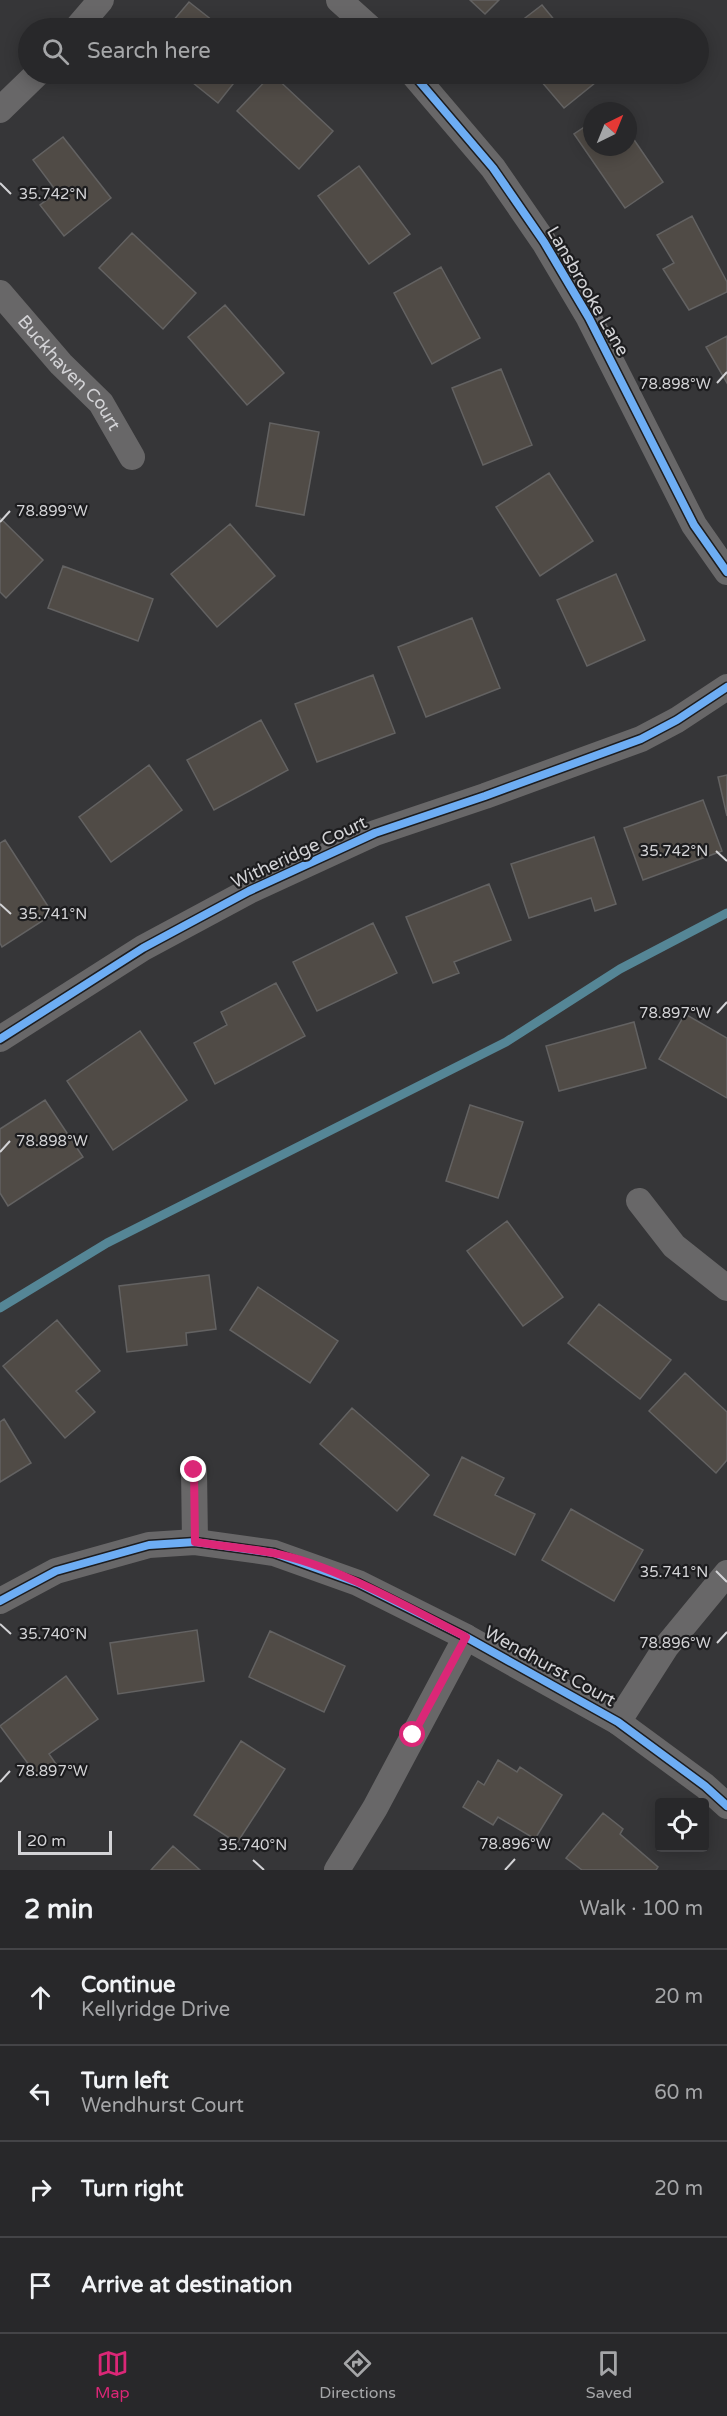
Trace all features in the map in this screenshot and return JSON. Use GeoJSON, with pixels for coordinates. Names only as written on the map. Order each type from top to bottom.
{"type":"FeatureCollection","features":[{"type":"Feature","properties":{"kind":"street"},"geometry":{"type":"LineString","coordinates":[[86,18],[101,0]]}},
{"type":"Feature","properties":{"kind":"street"},"geometry":{"type":"LineString","coordinates":[[339,0],[359,18]]}},
{"type":"Feature","properties":{"kind":"street"},"geometry":{"type":"LineString","coordinates":[[0,110],[27,84]]}},
{"type":"Feature","properties":{"kind":"street","name":"Lansbrooke Lane"},"geometry":{"type":"LineString","coordinates":[[422,84],[493,168],[544,242],[594,328],[694,525],[727,572]]}},
{"type":"Feature","properties":{"kind":"street","name":"Buckhaven Court"},"geometry":{"type":"LineString","coordinates":[[0,293],[61,364],[101,403],[132,457]]}},
{"type":"Feature","properties":{"kind":"street","name":"Witheridge Court"},"geometry":{"type":"LineString","coordinates":[[0,1039],[143,948],[249,891],[375,833],[641,739],[677,720],[727,687]]}},
{"type":"Feature","properties":{"kind":"street"},"geometry":{"type":"LineString","coordinates":[[639,1201],[674,1246],[727,1288]]}},
{"type":"Feature","properties":{"kind":"street"},"geometry":{"type":"LineString","coordinates":[[194,1470],[195,1542]]}},
{"type":"Feature","properties":{"kind":"street","name":"Wendhurst Court"},"geometry":{"type":"LineString","coordinates":[[0,1601],[35,1580],[83,1562],[149,1545],[195,1542],[274,1553],[358,1583],[466,1637],[618,1722],[705,1786],[727,1806]]}},
{"type":"Feature","properties":{"kind":"street"},"geometry":{"type":"LineString","coordinates":[[618,1722],[666,1647],[727,1573]]}},
{"type":"Feature","properties":{"kind":"street"},"geometry":{"type":"LineString","coordinates":[[337,1870],[375,1808],[466,1637]]}},
{"type":"Feature","properties":{"kind":"building"},"geometry":{"type":"Polygon","coordinates":[[[470,0],[499,0],[485,14],[470,0]]]}},
{"type":"Feature","properties":{"kind":"building"},"geometry":{"type":"Polygon","coordinates":[[[189,2],[209,18],[175,18],[189,2]]]}},
{"type":"Feature","properties":{"kind":"building"},"geometry":{"type":"Polygon","coordinates":[[[542,5],[553,18],[525,18],[542,5]]]}},
{"type":"Feature","properties":{"kind":"building"},"geometry":{"type":"Polygon","coordinates":[[[194,84],[233,84],[218,103],[194,84]]]}},
{"type":"Feature","properties":{"kind":"building"},"geometry":{"type":"Polygon","coordinates":[[[263,84],[283,84],[333,131],[299,169],[237,111],[263,84]]]}},
{"type":"Feature","properties":{"kind":"building"},"geometry":{"type":"Polygon","coordinates":[[[544,84],[594,84],[564,108],[544,84]]]}},
{"type":"Feature","properties":{"kind":"building"},"geometry":{"type":"Polygon","coordinates":[[[583,128],[583,147],[574,134],[583,128]]]}},
{"type":"Feature","properties":{"kind":"building"},"geometry":{"type":"Polygon","coordinates":[[[63,137],[111,198],[64,236],[40,205],[57,192],[33,160],[63,137]]]}},
{"type":"Feature","properties":{"kind":"building"},"geometry":{"type":"Polygon","coordinates":[[[637,144],[663,182],[625,208],[589,156],[637,156],[637,144]]]}},
{"type":"Feature","properties":{"kind":"building"},"geometry":{"type":"Polygon","coordinates":[[[359,166],[410,234],[369,264],[318,196],[359,166]]]}},
{"type":"Feature","properties":{"kind":"building"},"geometry":{"type":"Polygon","coordinates":[[[692,216],[727,282],[727,292],[689,310],[663,269],[674,263],[657,235],[692,216]]]}},
{"type":"Feature","properties":{"kind":"building"},"geometry":{"type":"Polygon","coordinates":[[[132,233],[196,293],[163,329],[99,268],[132,233]]]}},
{"type":"Feature","properties":{"kind":"building"},"geometry":{"type":"Polygon","coordinates":[[[441,267],[480,338],[432,364],[394,293],[441,267]]]}},
{"type":"Feature","properties":{"kind":"building"},"geometry":{"type":"Polygon","coordinates":[[[225,305],[284,373],[247,405],[188,337],[225,305]]]}},
{"type":"Feature","properties":{"kind":"building"},"geometry":{"type":"Polygon","coordinates":[[[727,336],[727,383],[706,347],[727,336]]]}},
{"type":"Feature","properties":{"kind":"building"},"geometry":{"type":"Polygon","coordinates":[[[501,369],[532,445],[483,465],[452,388],[501,369]]]}},
{"type":"Feature","properties":{"kind":"building"},"geometry":{"type":"Polygon","coordinates":[[[270,423],[319,432],[304,515],[256,506],[270,423]]]}},
{"type":"Feature","properties":{"kind":"building"},"geometry":{"type":"Polygon","coordinates":[[[549,473],[593,541],[540,576],[496,507],[549,473]]]}},
{"type":"Feature","properties":{"kind":"building"},"geometry":{"type":"Polygon","coordinates":[[[0,518],[43,560],[6,598],[0,592],[0,518]]]}},
{"type":"Feature","properties":{"kind":"building"},"geometry":{"type":"Polygon","coordinates":[[[230,524],[275,576],[217,627],[171,574],[230,524]]]}},
{"type":"Feature","properties":{"kind":"building"},"geometry":{"type":"Polygon","coordinates":[[[63,566],[153,599],[138,641],[48,608],[63,566]]]}},
{"type":"Feature","properties":{"kind":"building"},"geometry":{"type":"Polygon","coordinates":[[[616,574],[645,640],[587,666],[557,600],[616,574]]]}},
{"type":"Feature","properties":{"kind":"building"},"geometry":{"type":"Polygon","coordinates":[[[472,618],[500,688],[426,717],[398,647],[472,618]]]}},
{"type":"Feature","properties":{"kind":"building"},"geometry":{"type":"Polygon","coordinates":[[[373,675],[395,733],[317,762],[295,704],[373,675]]]}},
{"type":"Feature","properties":{"kind":"building"},"geometry":{"type":"Polygon","coordinates":[[[261,720],[288,770],[214,810],[187,760],[261,720]]]}},
{"type":"Feature","properties":{"kind":"building"},"geometry":{"type":"Polygon","coordinates":[[[149,765],[182,810],[111,862],[79,817],[149,765]]]}},
{"type":"Feature","properties":{"kind":"building"},"geometry":{"type":"Polygon","coordinates":[[[727,775],[727,816],[718,777],[727,775]]]}},
{"type":"Feature","properties":{"kind":"building"},"geometry":{"type":"Polygon","coordinates":[[[703,800],[722,851],[643,880],[624,828],[703,800]]]}},
{"type":"Feature","properties":{"kind":"building"},"geometry":{"type":"Polygon","coordinates":[[[594,837],[616,904],[595,911],[591,898],[529,918],[511,864],[594,837]]]}},
{"type":"Feature","properties":{"kind":"building"},"geometry":{"type":"Polygon","coordinates":[[[5,840],[53,914],[2,947],[0,943],[0,843],[5,840]]]}},
{"type":"Feature","properties":{"kind":"building"},"geometry":{"type":"Polygon","coordinates":[[[489,884],[511,940],[454,962],[459,973],[433,983],[406,917],[489,884]]]}},
{"type":"Feature","properties":{"kind":"building"},"geometry":{"type":"Polygon","coordinates":[[[373,923],[397,973],[317,1011],[293,962],[373,923]]]}},
{"type":"Feature","properties":{"kind":"building"},"geometry":{"type":"Polygon","coordinates":[[[276,983],[305,1036],[215,1084],[194,1043],[227,1025],[221,1012],[276,983]]]}},
{"type":"Feature","properties":{"kind":"building"},"geometry":{"type":"Polygon","coordinates":[[[685,1014],[727,1038],[727,1098],[659,1059],[685,1014]]]}},
{"type":"Feature","properties":{"kind":"building"},"geometry":{"type":"Polygon","coordinates":[[[634,1022],[646,1068],[559,1091],[546,1046],[634,1022]]]}},
{"type":"Feature","properties":{"kind":"building"},"geometry":{"type":"Polygon","coordinates":[[[140,1031],[187,1100],[113,1150],[67,1081],[140,1031]]]}},
{"type":"Feature","properties":{"kind":"building"},"geometry":{"type":"Polygon","coordinates":[[[45,1100],[83,1157],[8,1206],[0,1193],[0,1129],[45,1100]]]}},
{"type":"Feature","properties":{"kind":"building"},"geometry":{"type":"Polygon","coordinates":[[[470,1105],[523,1122],[498,1198],[446,1181],[470,1105]]]}},
{"type":"Feature","properties":{"kind":"building"},"geometry":{"type":"Polygon","coordinates":[[[507,1221],[563,1297],[523,1326],[467,1251],[507,1221]]]}},
{"type":"Feature","properties":{"kind":"building"},"geometry":{"type":"Polygon","coordinates":[[[209,1275],[216,1329],[186,1333],[187,1345],[127,1352],[119,1286],[209,1275]]]}},
{"type":"Feature","properties":{"kind":"building"},"geometry":{"type":"Polygon","coordinates":[[[258,1287],[338,1341],[310,1383],[230,1330],[258,1287]]]}},
{"type":"Feature","properties":{"kind":"building"},"geometry":{"type":"Polygon","coordinates":[[[599,1304],[671,1360],[640,1399],[568,1343],[599,1304]]]}},
{"type":"Feature","properties":{"kind":"building"},"geometry":{"type":"Polygon","coordinates":[[[57,1320],[100,1371],[76,1391],[95,1412],[65,1438],[3,1366],[57,1320]]]}},
{"type":"Feature","properties":{"kind":"building"},"geometry":{"type":"Polygon","coordinates":[[[685,1373],[727,1412],[727,1460],[716,1473],[649,1411],[685,1373]]]}},
{"type":"Feature","properties":{"kind":"building"},"geometry":{"type":"Polygon","coordinates":[[[352,1408],[429,1475],[397,1511],[320,1444],[352,1408]]]}},
{"type":"Feature","properties":{"kind":"building"},"geometry":{"type":"Polygon","coordinates":[[[4,1419],[31,1463],[0,1482],[0,1422],[4,1419]]]}},
{"type":"Feature","properties":{"kind":"building"},"geometry":{"type":"Polygon","coordinates":[[[462,1457],[504,1478],[495,1495],[535,1514],[515,1555],[434,1515],[462,1457]]]}},
{"type":"Feature","properties":{"kind":"building"},"geometry":{"type":"Polygon","coordinates":[[[571,1509],[643,1550],[614,1601],[542,1560],[571,1509]]]}},
{"type":"Feature","properties":{"kind":"building"},"geometry":{"type":"Polygon","coordinates":[[[197,1630],[204,1681],[118,1694],[110,1643],[197,1630]]]}},
{"type":"Feature","properties":{"kind":"building"},"geometry":{"type":"Polygon","coordinates":[[[270,1631],[345,1666],[324,1712],[249,1677],[270,1631]]]}},
{"type":"Feature","properties":{"kind":"building"},"geometry":{"type":"Polygon","coordinates":[[[66,1676],[98,1719],[49,1754],[56,1764],[38,1777],[0,1726],[66,1676]]]}},
{"type":"Feature","properties":{"kind":"building"},"geometry":{"type":"Polygon","coordinates":[[[241,1741],[285,1769],[237,1843],[194,1815],[241,1741]]]}},
{"type":"Feature","properties":{"kind":"building"},"geometry":{"type":"Polygon","coordinates":[[[498,1760],[517,1772],[520,1767],[562,1795],[535,1839],[498,1817],[493,1825],[463,1807],[478,1781],[484,1785],[498,1760]]]}},
{"type":"Feature","properties":{"kind":"building"},"geometry":{"type":"Polygon","coordinates":[[[603,1813],[623,1829],[620,1834],[658,1867],[656,1870],[582,1870],[566,1858],[603,1813]]]}},
{"type":"Feature","properties":{"kind":"building"},"geometry":{"type":"Polygon","coordinates":[[[173,1846],[200,1870],[151,1870],[173,1846]]]}},
{"type":"Feature","properties":{"kind":"waterway"},"geometry":{"type":"LineString","coordinates":[[0,1308],[107,1243],[506,1042],[620,969],[727,913]]}},
{"type":"Feature","properties":{"kind":"cycle path"},"geometry":{"type":"LineString","coordinates":[[422,84],[493,168],[544,242],[589,318],[694,525],[727,572]]}},
{"type":"Feature","properties":{"kind":"cycle path"},"geometry":{"type":"LineString","coordinates":[[0,1039],[143,948],[249,891],[375,833],[641,739],[677,720],[727,687]]}},
{"type":"Feature","properties":{"kind":"cycle path"},"geometry":{"type":"LineString","coordinates":[[0,1601],[56,1571],[149,1545],[195,1542],[274,1553],[358,1583],[466,1637],[618,1722],[705,1786],[727,1806]]}},
{"type":"Feature","properties":{"kind":"route"},"geometry":{"type":"LineString","coordinates":[[194,1470],[195,1542],[274,1553],[315,1566],[358,1583],[466,1637],[413,1735]]}}]}
